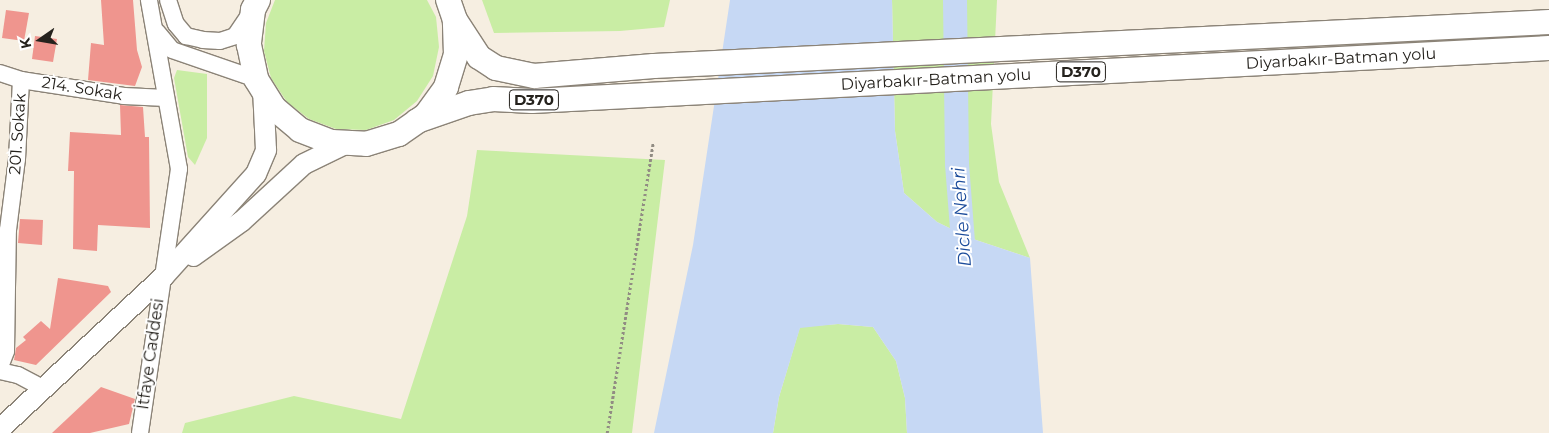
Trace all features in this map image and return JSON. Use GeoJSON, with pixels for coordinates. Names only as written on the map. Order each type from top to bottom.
{"type":"FeatureCollection","features":[{"type":"Feature","properties":{"kind":"highway"},"geometry":{"type":"LineString","coordinates":[[256,5],[249,45],[259,84],[274,108],[300,130],[332,142],[366,144],[398,134],[426,115],[446,87],[456,54],[452,10]]}},
{"type":"Feature","properties":{"kind":"highway","name":"Diyarbakır-Batman yolu"},"geometry":{"type":"LineString","coordinates":[[452,10],[479,57],[514,74],[582,74],[654,66],[1549,22]]}},
{"type":"Feature","properties":{"kind":"highway","name":"Diyarbakır-Batman yolu"},"geometry":{"type":"LineString","coordinates":[[417,121],[469,103],[493,99],[532,101],[1549,48]]}},
{"type":"Feature","properties":{"kind":"main road"},"geometry":{"type":"LineString","coordinates":[[0,428],[164,276],[256,174],[266,150],[259,84]]}},
{"type":"Feature","properties":{"kind":"main road"},"geometry":{"type":"LineString","coordinates":[[164,276],[242,221],[304,164],[347,143]]}},
{"type":"Feature","properties":{"kind":"street","name":"İtfaye Caddesi"},"geometry":{"type":"LineString","coordinates":[[138,432],[156,306],[164,276],[178,169],[156,30],[149,0]]}},
{"type":"Feature","properties":{"kind":"street"},"geometry":{"type":"LineString","coordinates":[[168,0],[176,24],[186,36],[220,41],[236,36],[256,5]]}},
{"type":"Feature","properties":{"kind":"street"},"geometry":{"type":"LineString","coordinates":[[156,30],[172,50],[259,84]]}},
{"type":"Feature","properties":{"kind":"street","name":"214. Sokak"},"geometry":{"type":"LineString","coordinates":[[0,73],[22,80],[124,96],[166,98]]}},
{"type":"Feature","properties":{"kind":"street","name":"201. Sokak"},"geometry":{"type":"LineString","coordinates":[[0,369],[6,351],[8,230],[17,159],[22,80]]}},
{"type":"Feature","properties":{"kind":"street"},"geometry":{"type":"LineString","coordinates":[[0,369],[18,374],[42,388]]}},
{"type":"Feature","properties":{"kind":"path"},"geometry":{"type":"LineString","coordinates":[[607,433],[653,143]]}},
{"type":"Feature","properties":{"kind":"green space"},"geometry":{"type":"Polygon","coordinates":[[[275,0],[427,0],[436,17],[439,47],[433,76],[417,101],[394,120],[366,130],[336,129],[309,119],[287,102],[271,78],[264,51],[266,23],[275,0]]]}},
{"type":"Feature","properties":{"kind":"green space"},"geometry":{"type":"Polygon","coordinates":[[[482,0],[670,0],[664,27],[620,31],[494,33],[482,0]]]}},
{"type":"Feature","properties":{"kind":"green space"},"geometry":{"type":"Polygon","coordinates":[[[892,0],[997,0],[991,124],[999,182],[1030,258],[970,238],[937,222],[904,193],[895,131],[892,0]]]}},
{"type":"Feature","properties":{"kind":"green space"},"geometry":{"type":"Polygon","coordinates":[[[177,70],[207,74],[207,138],[195,165],[188,157],[174,78],[177,70]]]}},
{"type":"Feature","properties":{"kind":"green space"},"geometry":{"type":"Polygon","coordinates":[[[477,150],[665,160],[632,433],[182,433],[185,423],[294,396],[401,419],[467,216],[477,150]]]}},
{"type":"Feature","properties":{"kind":"green space"},"geometry":{"type":"Polygon","coordinates":[[[838,324],[873,327],[896,361],[905,398],[907,433],[773,433],[779,397],[800,327],[838,324]]]}},
{"type":"Feature","properties":{"kind":"water"},"geometry":{"type":"Polygon","coordinates":[[[730,0],[892,0],[895,131],[904,193],[937,222],[970,238],[1030,258],[1043,433],[907,433],[905,398],[896,361],[873,327],[838,324],[800,328],[779,397],[773,433],[654,433],[693,245],[730,0]]]}},
{"type":"Feature","properties":{"kind":"building"},"geometry":{"type":"Polygon","coordinates":[[[101,0],[133,0],[137,50],[142,67],[135,86],[88,80],[91,43],[104,45],[101,0]]]}},
{"type":"Feature","properties":{"kind":"building"},"geometry":{"type":"Polygon","coordinates":[[[6,10],[29,13],[24,41],[2,38],[6,10]]]}},
{"type":"Feature","properties":{"kind":"building"},"geometry":{"type":"Polygon","coordinates":[[[35,36],[57,39],[53,62],[32,59],[35,36]]]}},
{"type":"Feature","properties":{"kind":"building"},"geometry":{"type":"Polygon","coordinates":[[[120,105],[143,107],[145,137],[149,137],[150,228],[98,225],[97,251],[73,249],[74,171],[68,171],[70,132],[121,135],[120,105]]]}},
{"type":"Feature","properties":{"kind":"building"},"geometry":{"type":"Polygon","coordinates":[[[20,219],[43,220],[42,245],[18,243],[20,219]]]}},
{"type":"Feature","properties":{"kind":"building"},"geometry":{"type":"Polygon","coordinates":[[[58,278],[108,286],[111,292],[36,365],[14,360],[16,348],[26,340],[23,337],[41,321],[50,329],[58,278]]]}},
{"type":"Feature","properties":{"kind":"building"},"geometry":{"type":"Polygon","coordinates":[[[101,387],[135,399],[129,424],[90,433],[52,433],[101,387]]]}},
{"type":"Feature","properties":{"kind":"waterway","name":"Dicle Nehri"},"geometry":{"type":"LineString","coordinates":[[955,0],[957,164],[965,267]]}}]}
